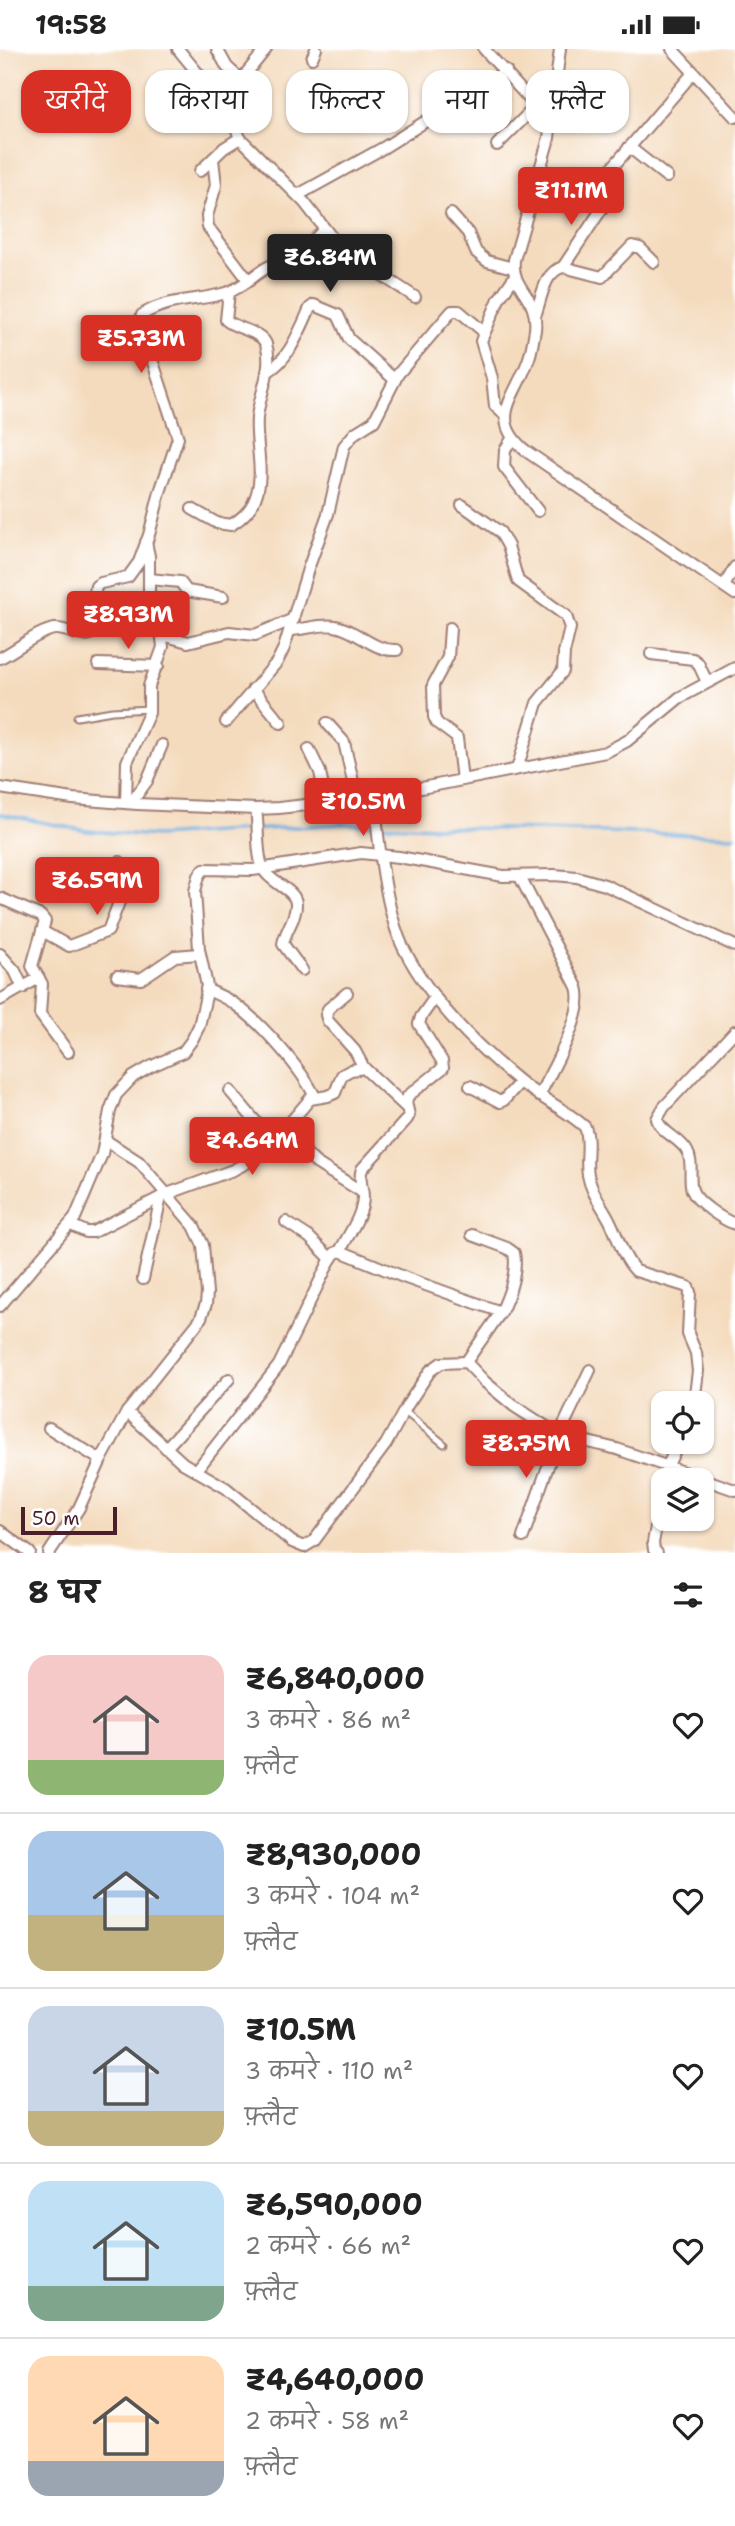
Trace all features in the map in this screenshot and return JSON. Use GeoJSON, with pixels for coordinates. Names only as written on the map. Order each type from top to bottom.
{"type":"FeatureCollection","features":[{"type":"Feature","properties":{"kind":"street"},"geometry":{"type":"LineString","coordinates":[[178,49],[195,70]]}},
{"type":"Feature","properties":{"kind":"street"},"geometry":{"type":"LineString","coordinates":[[216,49],[230,70]]}},
{"type":"Feature","properties":{"kind":"street"},"geometry":{"type":"LineString","coordinates":[[249,70],[266,49]]}},
{"type":"Feature","properties":{"kind":"street"},"geometry":{"type":"LineString","coordinates":[[484,49],[505,70]]}},
{"type":"Feature","properties":{"kind":"street"},"geometry":{"type":"LineString","coordinates":[[557,70],[560,49]]}},
{"type":"Feature","properties":{"kind":"street"},"geometry":{"type":"LineString","coordinates":[[672,49],[735,117]]}},
{"type":"Feature","properties":{"kind":"street"},"geometry":{"type":"LineString","coordinates":[[611,169],[694,73]]}},
{"type":"Feature","properties":{"kind":"street"},"geometry":{"type":"LineString","coordinates":[[512,78],[526,94]]}},
{"type":"Feature","properties":{"kind":"street"},"geometry":{"type":"LineString","coordinates":[[497,145],[526,116]]}},
{"type":"Feature","properties":{"kind":"street"},"geometry":{"type":"LineString","coordinates":[[298,195],[422,124]]}},
{"type":"Feature","properties":{"kind":"street"},"geometry":{"type":"LineString","coordinates":[[238,133],[298,195],[324,229],[349,255],[415,297]]}},
{"type":"Feature","properties":{"kind":"street"},"geometry":{"type":"LineString","coordinates":[[505,415],[495,406],[492,378],[481,346],[484,332],[514,272],[549,133]]}},
{"type":"Feature","properties":{"kind":"street"},"geometry":{"type":"LineString","coordinates":[[200,170],[224,148],[240,138]]}},
{"type":"Feature","properties":{"kind":"street"},"geometry":{"type":"LineString","coordinates":[[629,147],[667,177]]}},
{"type":"Feature","properties":{"kind":"street"},"geometry":{"type":"LineString","coordinates":[[213,159],[216,185],[207,216],[208,227],[249,281]]}},
{"type":"Feature","properties":{"kind":"street"},"geometry":{"type":"LineString","coordinates":[[605,204],[563,267],[550,275],[536,313],[528,362],[505,415],[507,429],[512,439],[526,451],[735,594]]}},
{"type":"Feature","properties":{"kind":"street"},"geometry":{"type":"LineString","coordinates":[[451,214],[468,233],[476,252],[487,261],[514,272],[536,313]]}},
{"type":"Feature","properties":{"kind":"street"},"geometry":{"type":"LineString","coordinates":[[0,658],[51,629],[87,636],[93,634],[97,629],[93,592],[96,586],[128,577],[139,562],[178,438],[141,326],[141,318],[146,312],[171,302],[229,292],[272,265],[285,269],[292,267],[324,229]]}},
{"type":"Feature","properties":{"kind":"street"},"geometry":{"type":"LineString","coordinates":[[563,267],[601,277],[632,246],[640,248],[654,262]]}},
{"type":"Feature","properties":{"kind":"street"},"geometry":{"type":"LineString","coordinates":[[192,509],[217,523],[231,525],[249,512],[260,479],[257,419],[267,373],[266,347],[263,338],[226,320],[229,292]]}},
{"type":"Feature","properties":{"kind":"street"},"geometry":{"type":"LineString","coordinates":[[267,373],[283,358],[314,305],[338,315],[349,339],[395,380]]}},
{"type":"Feature","properties":{"kind":"street"},"geometry":{"type":"LineString","coordinates":[[226,722],[277,662],[328,514],[344,446],[355,433],[374,421],[408,361],[452,311],[459,311],[484,332]]}},
{"type":"Feature","properties":{"kind":"street"},"geometry":{"type":"LineString","coordinates":[[512,439],[505,450],[504,467],[538,511]]}},
{"type":"Feature","properties":{"kind":"street"},"geometry":{"type":"LineString","coordinates":[[462,505],[500,532],[508,546],[518,581],[562,613],[570,628],[563,671],[537,703],[517,769]]}},
{"type":"Feature","properties":{"kind":"street"},"geometry":{"type":"LineString","coordinates":[[128,803],[125,772],[128,756],[150,709],[149,686],[163,647],[159,613],[149,595],[146,542]]}},
{"type":"Feature","properties":{"kind":"street"},"geometry":{"type":"LineString","coordinates":[[724,586],[735,567]]}},
{"type":"Feature","properties":{"kind":"street"},"geometry":{"type":"LineString","coordinates":[[149,579],[180,582],[187,591],[223,597]]}},
{"type":"Feature","properties":{"kind":"street"},"geometry":{"type":"LineString","coordinates":[[163,635],[188,642],[229,632],[259,634],[292,624],[332,625],[352,630],[383,650],[397,650]]}},
{"type":"Feature","properties":{"kind":"street"},"geometry":{"type":"LineString","coordinates":[[450,628],[448,657],[433,685],[434,717],[437,723],[457,738],[462,780]]}},
{"type":"Feature","properties":{"kind":"street"},"geometry":{"type":"LineString","coordinates":[[651,654],[693,659],[698,663],[707,683]]}},
{"type":"Feature","properties":{"kind":"street"},"geometry":{"type":"LineString","coordinates":[[98,664],[158,666]]}},
{"type":"Feature","properties":{"kind":"street"},"geometry":{"type":"LineString","coordinates":[[0,788],[128,803],[256,809],[357,799],[375,800],[607,752],[627,741],[679,698],[735,668]]}},
{"type":"Feature","properties":{"kind":"street"},"geometry":{"type":"LineString","coordinates":[[253,689],[281,723]]}},
{"type":"Feature","properties":{"kind":"street"},"geometry":{"type":"LineString","coordinates":[[327,723],[344,742],[357,799]]}},
{"type":"Feature","properties":{"kind":"street"},"geometry":{"type":"LineString","coordinates":[[128,803],[147,781],[162,745]]}},
{"type":"Feature","properties":{"kind":"street"},"geometry":{"type":"LineString","coordinates":[[309,749],[320,772],[326,803]]}},
{"type":"Feature","properties":{"kind":"street"},"geometry":{"type":"LineString","coordinates":[[375,800],[381,849],[398,935],[413,965],[456,1021],[539,1097],[585,1127],[586,1166],[590,1186],[610,1220],[630,1265],[636,1271],[688,1287],[690,1291],[688,1334],[696,1353],[698,1371],[696,1391]]}},
{"type":"Feature","properties":{"kind":"street"},"geometry":{"type":"LineString","coordinates":[[256,809],[263,867],[270,879],[290,892],[295,899],[295,911],[283,944],[302,970]]}},
{"type":"Feature","properties":{"kind":"street"},"geometry":{"type":"LineString","coordinates":[[0,1306],[71,1224],[92,1180],[105,1140],[113,1102],[124,1086],[150,1067],[176,1056],[188,1046],[199,1026],[206,989],[195,891],[201,872],[208,868],[243,870],[381,849],[503,876],[577,877],[605,885],[735,946]]}},
{"type":"Feature","properties":{"kind":"street"},"geometry":{"type":"LineString","coordinates":[[42,931],[69,946],[108,932],[124,889],[120,862]]}},
{"type":"Feature","properties":{"kind":"street"},"geometry":{"type":"LineString","coordinates":[[520,877],[577,987],[579,997],[578,1011],[539,1097]]}},
{"type":"Feature","properties":{"kind":"street"},"geometry":{"type":"LineString","coordinates":[[0,898],[45,921],[32,966],[43,992],[40,1014],[68,1052]]}},
{"type":"Feature","properties":{"kind":"street"},"geometry":{"type":"LineString","coordinates":[[0,954],[15,971],[23,988]]}},
{"type":"Feature","properties":{"kind":"street"},"geometry":{"type":"LineString","coordinates":[[117,976],[141,979],[175,955],[200,954]]}},
{"type":"Feature","properties":{"kind":"street"},"geometry":{"type":"LineString","coordinates":[[0,1000],[39,978]]}},
{"type":"Feature","properties":{"kind":"street"},"geometry":{"type":"LineString","coordinates":[[206,989],[230,1000],[249,1016],[305,1077],[315,1097]]}},
{"type":"Feature","properties":{"kind":"street"},"geometry":{"type":"LineString","coordinates":[[347,993],[328,1009],[326,1017],[355,1051],[364,1068],[407,1108]]}},
{"type":"Feature","properties":{"kind":"street"},"geometry":{"type":"LineString","coordinates":[[196,1471],[279,1365],[331,1259],[340,1251],[359,1213],[362,1168],[407,1119],[408,1096],[443,1068],[442,1061],[419,1024],[436,997]]}},
{"type":"Feature","properties":{"kind":"street"},"geometry":{"type":"LineString","coordinates":[[735,1031],[664,1107],[657,1119],[661,1127],[688,1151],[692,1189],[696,1197],[719,1217],[735,1224]]}},
{"type":"Feature","properties":{"kind":"street"},"geometry":{"type":"LineString","coordinates":[[71,1224],[86,1231],[93,1231],[164,1195],[242,1165],[283,1131],[308,1100],[332,1094],[338,1089],[343,1074],[354,1068],[364,1068]]}},
{"type":"Feature","properties":{"kind":"street"},"geometry":{"type":"LineString","coordinates":[[470,1086],[502,1102],[520,1081]]}},
{"type":"Feature","properties":{"kind":"street"},"geometry":{"type":"LineString","coordinates":[[230,1091],[272,1141]]}},
{"type":"Feature","properties":{"kind":"street"},"geometry":{"type":"LineString","coordinates":[[283,1131],[316,1163],[362,1192]]}},
{"type":"Feature","properties":{"kind":"street"},"geometry":{"type":"LineString","coordinates":[[49,1553],[79,1508],[100,1460],[127,1412],[200,1320],[206,1304],[203,1245],[194,1226],[164,1195],[139,1162],[105,1140]]}},
{"type":"Feature","properties":{"kind":"street"},"geometry":{"type":"LineString","coordinates":[[143,1279],[164,1195]]}},
{"type":"Feature","properties":{"kind":"street"},"geometry":{"type":"LineString","coordinates":[[286,1222],[309,1237],[331,1259]]}},
{"type":"Feature","properties":{"kind":"street"},"geometry":{"type":"LineString","coordinates":[[466,1362],[501,1312],[515,1263],[514,1253],[507,1248],[472,1235]]}},
{"type":"Feature","properties":{"kind":"street"},"geometry":{"type":"LineString","coordinates":[[340,1251],[501,1312]]}},
{"type":"Feature","properties":{"kind":"street"},"geometry":{"type":"LineString","coordinates":[[127,1412],[196,1471],[226,1488],[292,1542],[304,1547],[314,1541],[386,1444],[423,1379],[435,1366],[449,1362],[466,1362],[514,1406],[559,1434],[668,1465],[735,1490]]}},
{"type":"Feature","properties":{"kind":"street"},"geometry":{"type":"LineString","coordinates":[[523,1537],[559,1434],[590,1370]]}},
{"type":"Feature","properties":{"kind":"street"},"geometry":{"type":"LineString","coordinates":[[166,1448],[229,1379]]}},
{"type":"Feature","properties":{"kind":"street"},"geometry":{"type":"LineString","coordinates":[[49,1428],[100,1460]]}},
{"type":"Feature","properties":{"kind":"street"},"geometry":{"type":"LineString","coordinates":[[667,1468],[673,1454]]}},
{"type":"Feature","properties":{"kind":"street"},"geometry":{"type":"LineString","coordinates":[[0,1531],[30,1553]]}},
{"type":"Feature","properties":{"kind":"street"},"geometry":{"type":"LineString","coordinates":[[655,1531],[653,1543],[657,1553]]}},
{"type":"Feature","properties":{"kind":"lane"},"geometry":{"type":"LineString","coordinates":[[77,717],[111,711],[150,709]]}},
{"type":"Feature","properties":{"kind":"lane"},"geometry":{"type":"LineString","coordinates":[[404,1412],[444,1444]]}},
{"type":"Feature","properties":{"kind":"waterway"},"geometry":{"type":"LineString","coordinates":[[0,814],[87,831],[157,836],[342,824],[735,836]]}}]}
